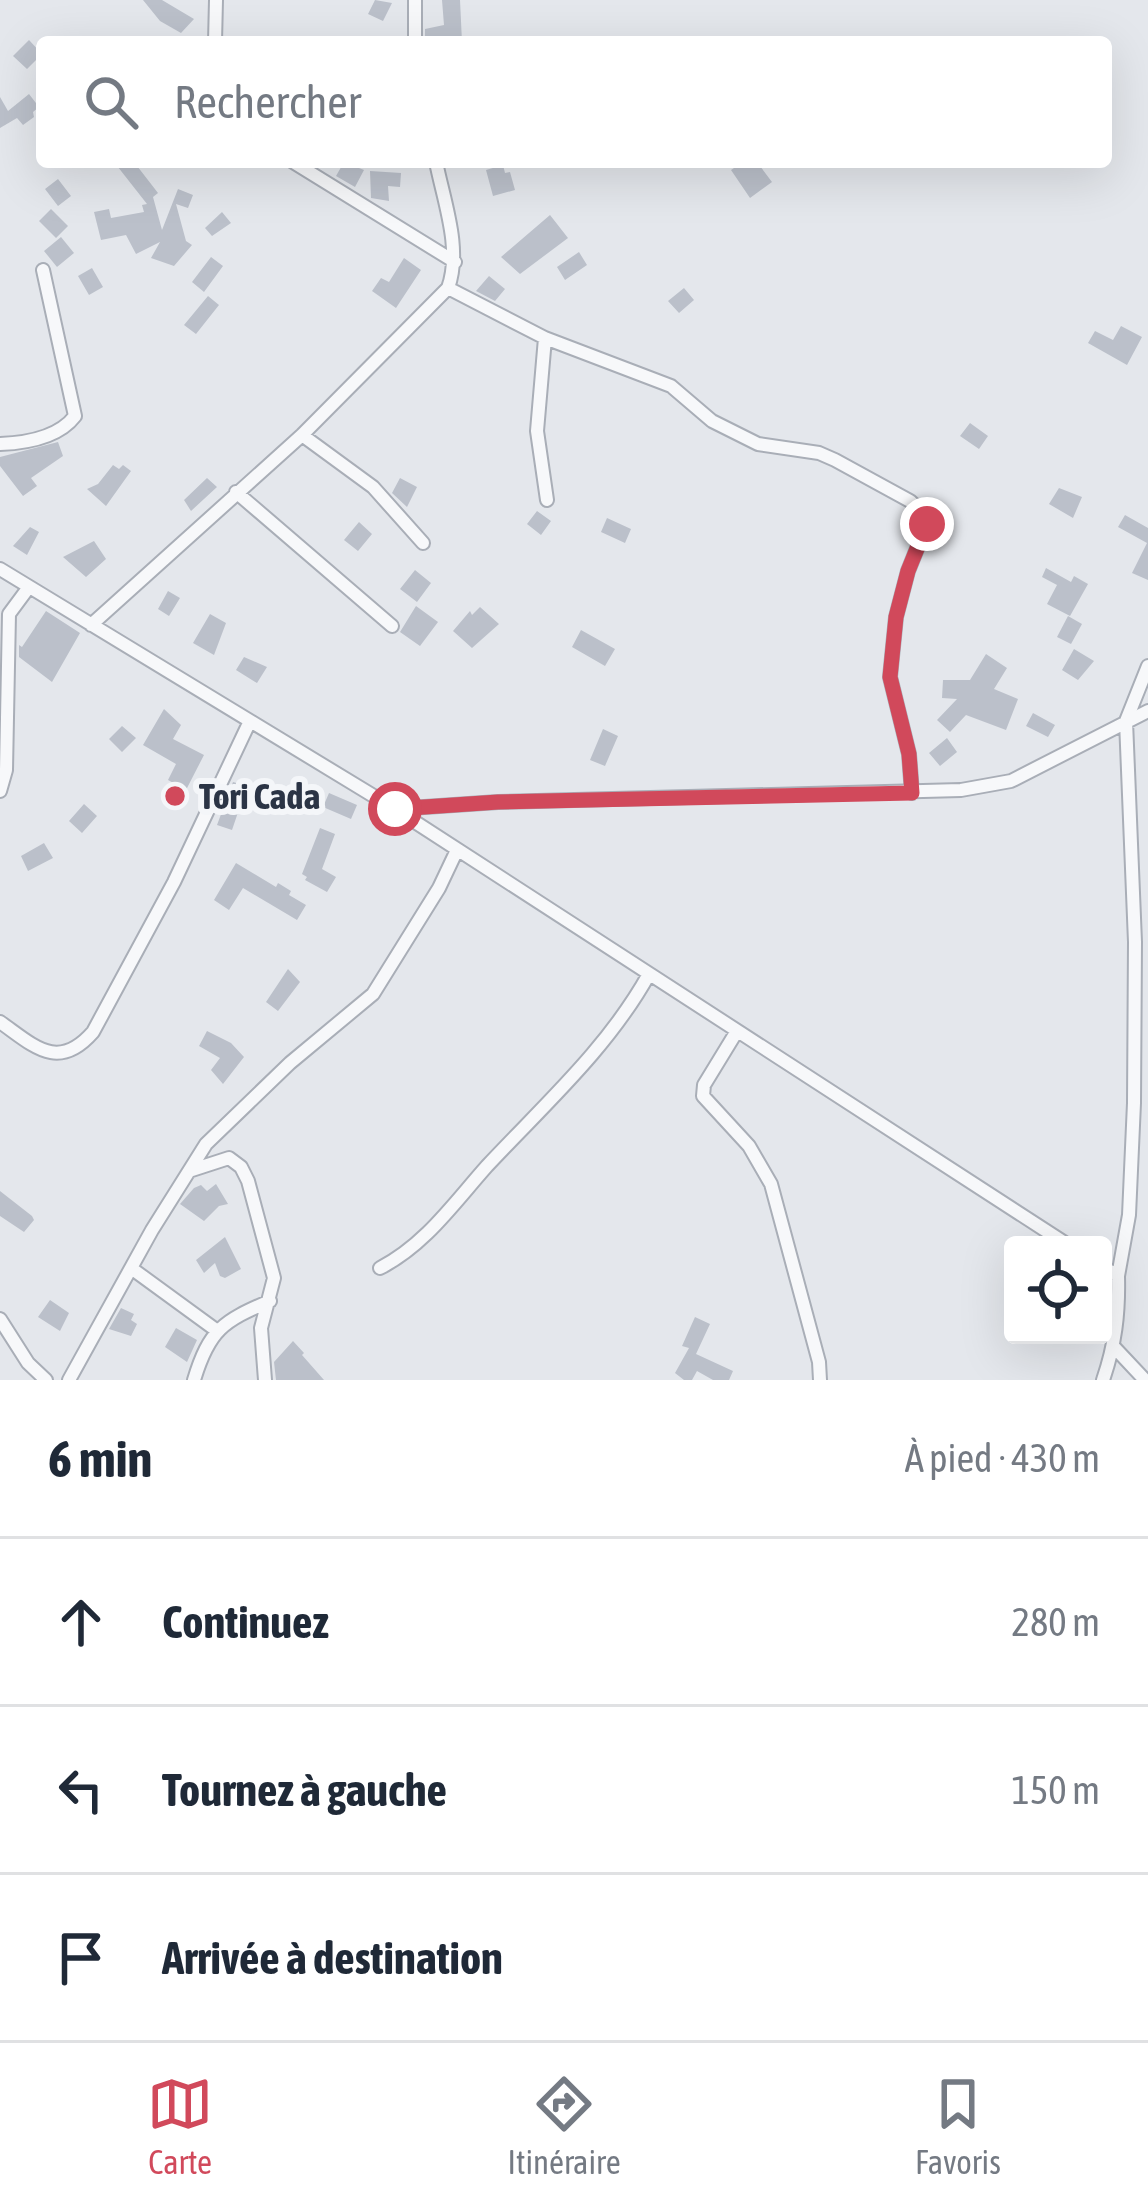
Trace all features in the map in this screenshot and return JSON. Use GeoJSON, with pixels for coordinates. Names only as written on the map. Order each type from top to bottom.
{"type":"FeatureCollection","features":[{"type":"Feature","properties":{"kind":"street"},"geometry":{"type":"LineString","coordinates":[[215,36],[216,0]]}},
{"type":"Feature","properties":{"kind":"street"},"geometry":{"type":"LineString","coordinates":[[415,0],[416,36]]}},
{"type":"Feature","properties":{"kind":"street"},"geometry":{"type":"LineString","coordinates":[[303,168],[455,262]]}},
{"type":"Feature","properties":{"kind":"street"},"geometry":{"type":"LineString","coordinates":[[91,625],[302,435],[448,288],[455,262],[437,168]]}},
{"type":"Feature","properties":{"kind":"street"},"geometry":{"type":"LineString","coordinates":[[0,444],[30,442],[65,426],[74,416],[43,270]]}},
{"type":"Feature","properties":{"kind":"street"},"geometry":{"type":"LineString","coordinates":[[448,288],[545,338],[671,386],[701,413],[758,444],[835,460],[922,512],[927,524],[896,617],[890,677],[909,754],[912,793]]}},
{"type":"Feature","properties":{"kind":"street"},"geometry":{"type":"LineString","coordinates":[[545,338],[537,431],[547,500]]}},
{"type":"Feature","properties":{"kind":"street"},"geometry":{"type":"LineString","coordinates":[[302,435],[374,487],[423,543]]}},
{"type":"Feature","properties":{"kind":"street"},"geometry":{"type":"LineString","coordinates":[[236,492],[392,626]]}},
{"type":"Feature","properties":{"kind":"street"},"geometry":{"type":"LineString","coordinates":[[0,569],[395,809],[1053,1236]]}},
{"type":"Feature","properties":{"kind":"street"},"geometry":{"type":"LineString","coordinates":[[0,791],[6,770],[9,614],[29,586]]}},
{"type":"Feature","properties":{"kind":"street"},"geometry":{"type":"LineString","coordinates":[[1103,1380],[1119,1314],[1118,1276],[1141,1104],[1126,721],[1148,666]]}},
{"type":"Feature","properties":{"kind":"street"},"geometry":{"type":"LineString","coordinates":[[395,809],[961,790],[1011,781],[1148,711]]}},
{"type":"Feature","properties":{"kind":"street"},"geometry":{"type":"LineString","coordinates":[[0,1022],[38,1049],[61,1054],[79,1048],[92,1033],[174,882],[250,721]]}},
{"type":"Feature","properties":{"kind":"street"},"geometry":{"type":"LineString","coordinates":[[69,1380],[206,1144],[290,1063],[373,994],[457,850]]}},
{"type":"Feature","properties":{"kind":"street"},"geometry":{"type":"LineString","coordinates":[[380,1268],[419,1242],[587,1060],[630,1009],[649,974]]}},
{"type":"Feature","properties":{"kind":"street"},"geometry":{"type":"LineString","coordinates":[[737,1031],[704,1085],[703,1096],[749,1146],[771,1184],[820,1380]]}},
{"type":"Feature","properties":{"kind":"street"},"geometry":{"type":"LineString","coordinates":[[188,1172],[229,1158],[242,1166],[272,1258],[274,1278],[261,1328],[265,1380]]}},
{"type":"Feature","properties":{"kind":"street"},"geometry":{"type":"LineString","coordinates":[[131,1268],[216,1330]]}},
{"type":"Feature","properties":{"kind":"street"},"geometry":{"type":"LineString","coordinates":[[1112,1272],[1118,1276]]}},
{"type":"Feature","properties":{"kind":"street"},"geometry":{"type":"LineString","coordinates":[[194,1380],[216,1330],[270,1301]]}},
{"type":"Feature","properties":{"kind":"street"},"geometry":{"type":"LineString","coordinates":[[0,1319],[28,1363],[46,1380]]}},
{"type":"Feature","properties":{"kind":"street"},"geometry":{"type":"LineString","coordinates":[[1114,1348],[1145,1380]]}},
{"type":"Feature","properties":{"kind":"building"},"geometry":{"type":"Polygon","coordinates":[[[143,0],[162,0],[194,19],[181,33],[160,21],[143,0]]]}},
{"type":"Feature","properties":{"kind":"building"},"geometry":{"type":"Polygon","coordinates":[[[375,0],[392,3],[383,21],[368,14],[375,0]]]}},
{"type":"Feature","properties":{"kind":"building"},"geometry":{"type":"Polygon","coordinates":[[[442,0],[460,0],[462,36],[425,36],[425,29],[444,25],[442,0]]]}},
{"type":"Feature","properties":{"kind":"building"},"geometry":{"type":"Polygon","coordinates":[[[29,40],[36,48],[36,60],[27,69],[13,56],[29,40]]]}},
{"type":"Feature","properties":{"kind":"building"},"geometry":{"type":"Polygon","coordinates":[[[29,94],[36,103],[34,117],[23,125],[17,118],[0,128],[0,97],[8,111],[29,94]]]}},
{"type":"Feature","properties":{"kind":"building"},"geometry":{"type":"Polygon","coordinates":[[[119,168],[139,168],[158,193],[153,197],[162,230],[178,189],[193,195],[188,208],[176,204],[186,241],[192,245],[174,266],[151,258],[160,242],[136,254],[126,235],[101,240],[94,212],[109,209],[111,218],[144,212],[142,205],[147,204],[119,168]]]}},
{"type":"Feature","properties":{"kind":"building"},"geometry":{"type":"Polygon","coordinates":[[[341,168],[364,170],[355,187],[336,176],[341,168]]]}},
{"type":"Feature","properties":{"kind":"building"},"geometry":{"type":"Polygon","coordinates":[[[762,168],[772,182],[750,198],[731,170],[762,168]]]}},
{"type":"Feature","properties":{"kind":"building"},"geometry":{"type":"Polygon","coordinates":[[[486,170],[510,172],[515,190],[493,196],[486,170]]]}},
{"type":"Feature","properties":{"kind":"building"},"geometry":{"type":"Polygon","coordinates":[[[370,171],[401,173],[400,187],[388,186],[389,201],[371,198],[370,171]]]}},
{"type":"Feature","properties":{"kind":"building"},"geometry":{"type":"Polygon","coordinates":[[[58,179],[71,196],[58,206],[45,189],[58,179]]]}},
{"type":"Feature","properties":{"kind":"building"},"geometry":{"type":"Polygon","coordinates":[[[51,209],[68,226],[56,238],[39,221],[51,209]]]}},
{"type":"Feature","properties":{"kind":"building"},"geometry":{"type":"Polygon","coordinates":[[[222,212],[231,223],[212,236],[205,228],[222,212]]]}},
{"type":"Feature","properties":{"kind":"building"},"geometry":{"type":"Polygon","coordinates":[[[550,215],[568,238],[520,274],[501,257],[550,215]]]}},
{"type":"Feature","properties":{"kind":"building"},"geometry":{"type":"Polygon","coordinates":[[[61,237],[74,253],[57,267],[44,251],[61,237]]]}},
{"type":"Feature","properties":{"kind":"building"},"geometry":{"type":"Polygon","coordinates":[[[579,252],[587,265],[565,280],[557,267],[579,252]]]}},
{"type":"Feature","properties":{"kind":"building"},"geometry":{"type":"Polygon","coordinates":[[[211,257],[223,266],[204,292],[192,282],[211,257]]]}},
{"type":"Feature","properties":{"kind":"building"},"geometry":{"type":"Polygon","coordinates":[[[404,258],[421,270],[396,308],[372,291],[381,278],[389,282],[404,258]]]}},
{"type":"Feature","properties":{"kind":"building"},"geometry":{"type":"Polygon","coordinates":[[[92,268],[103,287],[89,295],[78,276],[92,268]]]}},
{"type":"Feature","properties":{"kind":"building"},"geometry":{"type":"Polygon","coordinates":[[[489,276],[505,289],[495,301],[476,291],[489,276]]]}},
{"type":"Feature","properties":{"kind":"building"},"geometry":{"type":"Polygon","coordinates":[[[684,288],[694,300],[679,313],[668,301],[684,288]]]}},
{"type":"Feature","properties":{"kind":"building"},"geometry":{"type":"Polygon","coordinates":[[[208,296],[219,305],[196,334],[184,325],[208,296]]]}},
{"type":"Feature","properties":{"kind":"building"},"geometry":{"type":"Polygon","coordinates":[[[1121,326],[1142,337],[1127,365],[1088,343],[1095,331],[1113,340],[1121,326]]]}},
{"type":"Feature","properties":{"kind":"building"},"geometry":{"type":"Polygon","coordinates":[[[970,423],[988,436],[979,449],[960,436],[970,423]]]}},
{"type":"Feature","properties":{"kind":"building"},"geometry":{"type":"Polygon","coordinates":[[[58,442],[63,456],[31,478],[37,486],[23,496],[0,466],[0,457],[58,442]]]}},
{"type":"Feature","properties":{"kind":"building"},"geometry":{"type":"Polygon","coordinates":[[[113,465],[131,471],[106,506],[87,489],[98,484],[113,465]]]}},
{"type":"Feature","properties":{"kind":"building"},"geometry":{"type":"Polygon","coordinates":[[[207,478],[217,487],[191,511],[184,500],[207,478]]]}},
{"type":"Feature","properties":{"kind":"building"},"geometry":{"type":"Polygon","coordinates":[[[400,478],[417,487],[407,507],[392,493],[400,478]]]}},
{"type":"Feature","properties":{"kind":"building"},"geometry":{"type":"Polygon","coordinates":[[[1059,488],[1082,497],[1073,518],[1049,504],[1059,488]]]}},
{"type":"Feature","properties":{"kind":"building"},"geometry":{"type":"Polygon","coordinates":[[[537,511],[551,521],[541,535],[527,524],[537,511]]]}},
{"type":"Feature","properties":{"kind":"building"},"geometry":{"type":"Polygon","coordinates":[[[1125,515],[1148,528],[1148,580],[1132,573],[1147,543],[1118,527],[1125,515]]]}},
{"type":"Feature","properties":{"kind":"building"},"geometry":{"type":"Polygon","coordinates":[[[607,518],[631,529],[625,543],[601,532],[607,518]]]}},
{"type":"Feature","properties":{"kind":"building"},"geometry":{"type":"Polygon","coordinates":[[[359,522],[372,534],[358,551],[344,540],[359,522]]]}},
{"type":"Feature","properties":{"kind":"building"},"geometry":{"type":"Polygon","coordinates":[[[30,527],[39,532],[27,555],[13,546],[30,527]]]}},
{"type":"Feature","properties":{"kind":"building"},"geometry":{"type":"Polygon","coordinates":[[[94,541],[106,559],[86,577],[63,557],[94,541]]]}},
{"type":"Feature","properties":{"kind":"building"},"geometry":{"type":"Polygon","coordinates":[[[1046,568],[1071,582],[1074,576],[1088,584],[1070,616],[1047,604],[1057,585],[1042,577],[1046,568]]]}},
{"type":"Feature","properties":{"kind":"building"},"geometry":{"type":"Polygon","coordinates":[[[415,570],[431,583],[417,602],[400,589],[415,570]]]}},
{"type":"Feature","properties":{"kind":"building"},"geometry":{"type":"Polygon","coordinates":[[[168,591],[180,598],[169,616],[158,609],[168,591]]]}},
{"type":"Feature","properties":{"kind":"building"},"geometry":{"type":"Polygon","coordinates":[[[416,606],[438,622],[420,646],[400,632],[416,606]]]}},
{"type":"Feature","properties":{"kind":"building"},"geometry":{"type":"Polygon","coordinates":[[[480,607],[499,624],[472,648],[453,631],[470,611],[472,615],[480,607]]]}},
{"type":"Feature","properties":{"kind":"building"},"geometry":{"type":"Polygon","coordinates":[[[46,611],[80,633],[52,682],[19,657],[19,645],[46,611]]]}},
{"type":"Feature","properties":{"kind":"building"},"geometry":{"type":"Polygon","coordinates":[[[210,614],[226,623],[214,655],[193,643],[210,614]]]}},
{"type":"Feature","properties":{"kind":"building"},"geometry":{"type":"Polygon","coordinates":[[[1068,616],[1082,624],[1071,644],[1057,637],[1068,616]]]}},
{"type":"Feature","properties":{"kind":"building"},"geometry":{"type":"Polygon","coordinates":[[[581,630],[615,649],[605,666],[572,647],[581,630]]]}},
{"type":"Feature","properties":{"kind":"building"},"geometry":{"type":"Polygon","coordinates":[[[1074,649],[1094,661],[1078,680],[1062,670],[1074,649]]]}},
{"type":"Feature","properties":{"kind":"building"},"geometry":{"type":"Polygon","coordinates":[[[986,654],[1007,668],[994,689],[1018,699],[1006,730],[966,715],[950,732],[937,720],[957,699],[942,698],[943,680],[970,680],[986,654]]]}},
{"type":"Feature","properties":{"kind":"building"},"geometry":{"type":"Polygon","coordinates":[[[244,657],[267,667],[257,683],[236,670],[244,657]]]}},
{"type":"Feature","properties":{"kind":"building"},"geometry":{"type":"Polygon","coordinates":[[[164,709],[181,725],[173,739],[204,755],[186,790],[168,780],[176,764],[143,745],[164,709]]]}},
{"type":"Feature","properties":{"kind":"building"},"geometry":{"type":"Polygon","coordinates":[[[1033,713],[1055,725],[1048,737],[1026,726],[1033,713]]]}},
{"type":"Feature","properties":{"kind":"building"},"geometry":{"type":"Polygon","coordinates":[[[122,726],[136,738],[122,752],[109,739],[122,726]]]}},
{"type":"Feature","properties":{"kind":"building"},"geometry":{"type":"Polygon","coordinates":[[[603,729],[618,736],[605,766],[590,760],[603,729]]]}},
{"type":"Feature","properties":{"kind":"building"},"geometry":{"type":"Polygon","coordinates":[[[947,738],[957,752],[940,766],[929,753],[947,738]]]}},
{"type":"Feature","properties":{"kind":"building"},"geometry":{"type":"Polygon","coordinates":[[[233,782],[247,786],[232,830],[217,825],[233,782]]]}},
{"type":"Feature","properties":{"kind":"building"},"geometry":{"type":"Polygon","coordinates":[[[329,793],[357,805],[351,819],[323,807],[329,793]]]}},
{"type":"Feature","properties":{"kind":"building"},"geometry":{"type":"Polygon","coordinates":[[[84,804],[97,816],[82,833],[69,821],[84,804]]]}},
{"type":"Feature","properties":{"kind":"building"},"geometry":{"type":"Polygon","coordinates":[[[320,828],[335,834],[322,869],[336,877],[327,892],[302,874],[320,828]]]}},
{"type":"Feature","properties":{"kind":"building"},"geometry":{"type":"Polygon","coordinates":[[[44,843],[53,858],[28,871],[21,856],[44,843]]]}},
{"type":"Feature","properties":{"kind":"building"},"geometry":{"type":"Polygon","coordinates":[[[236,863],[276,887],[278,883],[306,905],[297,920],[243,888],[229,910],[214,900],[236,863]]]}},
{"type":"Feature","properties":{"kind":"building"},"geometry":{"type":"Polygon","coordinates":[[[288,969],[300,982],[278,1011],[266,1002],[288,969]]]}},
{"type":"Feature","properties":{"kind":"building"},"geometry":{"type":"Polygon","coordinates":[[[207,1031],[231,1043],[244,1057],[223,1084],[211,1070],[220,1058],[199,1046],[207,1031]]]}},
{"type":"Feature","properties":{"kind":"building"},"geometry":{"type":"Polygon","coordinates":[[[216,1184],[228,1204],[204,1221],[180,1204],[194,1188],[201,1185],[207,1191],[216,1184]]]}},
{"type":"Feature","properties":{"kind":"building"},"geometry":{"type":"Polygon","coordinates":[[[0,1191],[32,1216],[24,1232],[0,1216],[0,1191]]]}},
{"type":"Feature","properties":{"kind":"building"},"geometry":{"type":"Polygon","coordinates":[[[225,1237],[241,1269],[225,1278],[215,1263],[204,1273],[196,1260],[225,1237]]]}},
{"type":"Feature","properties":{"kind":"building"},"geometry":{"type":"Polygon","coordinates":[[[50,1300],[69,1313],[60,1331],[38,1317],[50,1300]]]}},
{"type":"Feature","properties":{"kind":"building"},"geometry":{"type":"Polygon","coordinates":[[[121,1308],[134,1314],[131,1320],[137,1324],[131,1336],[109,1329],[121,1308]]]}},
{"type":"Feature","properties":{"kind":"building"},"geometry":{"type":"Polygon","coordinates":[[[695,1317],[710,1324],[696,1354],[733,1371],[729,1380],[713,1380],[697,1371],[692,1380],[684,1380],[675,1373],[689,1348],[682,1346],[695,1317]]]}},
{"type":"Feature","properties":{"kind":"building"},"geometry":{"type":"Polygon","coordinates":[[[176,1328],[197,1340],[187,1362],[165,1347],[176,1328]]]}},
{"type":"Feature","properties":{"kind":"building"},"geometry":{"type":"Polygon","coordinates":[[[293,1341],[324,1380],[276,1380],[274,1362],[293,1341]]]}},
{"type":"Feature","properties":{"kind":"place","name":"Tori Cada"},"geometry":{"type":"Point","coordinates":[175,796]}},
{"type":"Feature","properties":{"kind":"route"},"geometry":{"type":"LineString","coordinates":[[395,809],[691,796],[912,793],[909,754],[890,677],[896,617],[927,524]]}}]}
